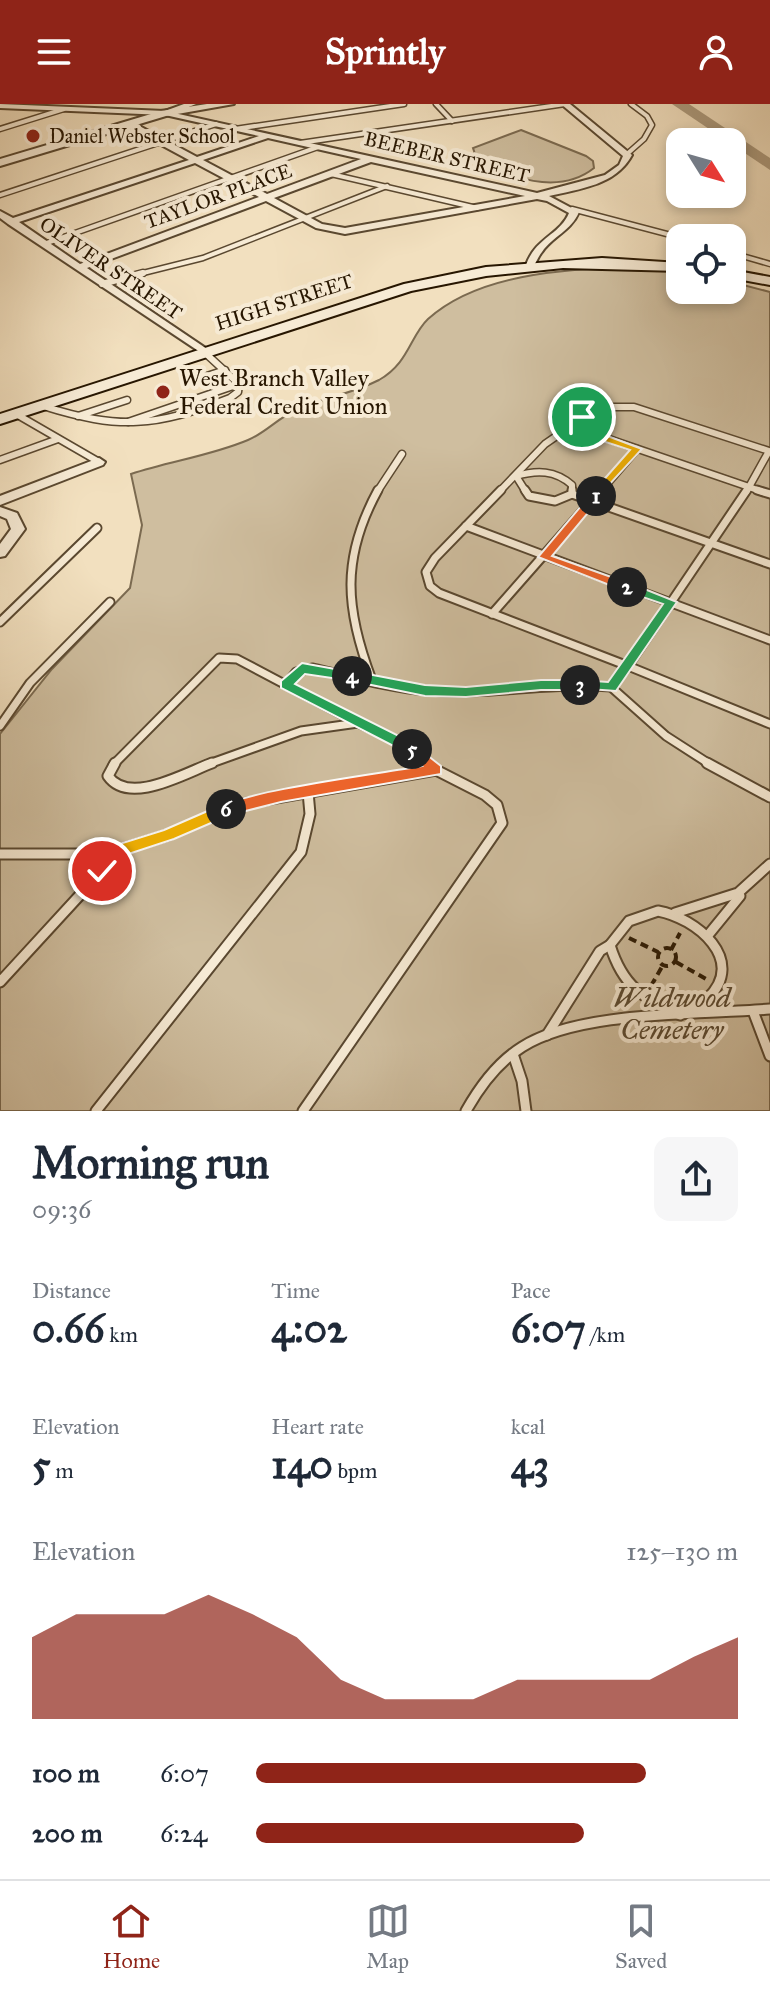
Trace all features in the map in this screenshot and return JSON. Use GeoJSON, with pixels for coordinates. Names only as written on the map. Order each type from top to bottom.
{"type":"FeatureCollection","features":[{"type":"Feature","properties":{"kind":"main road","name":"HIGH STREET"},"geometry":{"type":"LineString","coordinates":[[8,416],[411,286],[479,271],[531,265],[589,262],[666,266]]}},
{"type":"Feature","properties":{"kind":"main road"},"geometry":{"type":"LineString","coordinates":[[746,277],[770,281]]}},
{"type":"Feature","properties":{"kind":"street"},"geometry":{"type":"LineString","coordinates":[[0,163],[192,104]]}},
{"type":"Feature","properties":{"kind":"street"},"geometry":{"type":"LineString","coordinates":[[165,113],[229,104]]}},
{"type":"Feature","properties":{"kind":"street"},"geometry":{"type":"LineString","coordinates":[[129,124],[305,219],[340,232],[539,197],[608,177],[622,166],[627,154],[565,104]]}},
{"type":"Feature","properties":{"kind":"street","name":"BEEBER STREET"},"geometry":{"type":"LineString","coordinates":[[0,106],[139,108],[539,197],[572,209]]}},
{"type":"Feature","properties":{"kind":"street"},"geometry":{"type":"LineString","coordinates":[[11,222],[267,136]]}},
{"type":"Feature","properties":{"kind":"street","name":"TAYLOR PLACE"},"geometry":{"type":"LineString","coordinates":[[78,268],[371,158]]}},
{"type":"Feature","properties":{"kind":"street"},"geometry":{"type":"LineString","coordinates":[[531,265],[537,248],[572,221],[572,209]]}},
{"type":"Feature","properties":{"kind":"street","name":"OLIVER STREET"},"geometry":{"type":"LineString","coordinates":[[0,214],[203,351]]}},
{"type":"Feature","properties":{"kind":"street"},"geometry":{"type":"LineString","coordinates":[[0,501],[99,462]]}},
{"type":"Feature","properties":{"kind":"street"},"geometry":{"type":"LineString","coordinates":[[0,511],[12,516],[18,529],[0,553]]}},
{"type":"Feature","properties":{"kind":"lane"},"geometry":{"type":"LineString","coordinates":[[235,129],[404,104]]}},
{"type":"Feature","properties":{"kind":"lane"},"geometry":{"type":"LineString","coordinates":[[436,104],[452,121]]}},
{"type":"Feature","properties":{"kind":"lane"},"geometry":{"type":"LineString","coordinates":[[300,143],[565,104]]}},
{"type":"Feature","properties":{"kind":"lane"},"geometry":{"type":"LineString","coordinates":[[627,154],[644,139],[652,125],[647,116],[631,104]]}},
{"type":"Feature","properties":{"kind":"lane"},"geometry":{"type":"LineString","coordinates":[[0,129],[64,109]]}},
{"type":"Feature","properties":{"kind":"lane"},"geometry":{"type":"LineString","coordinates":[[0,195],[216,124]]}},
{"type":"Feature","properties":{"kind":"lane"},"geometry":{"type":"LineString","coordinates":[[44,244],[318,147]]}},
{"type":"Feature","properties":{"kind":"lane"},"geometry":{"type":"LineString","coordinates":[[331,174],[477,208]]}},
{"type":"Feature","properties":{"kind":"lane"},"geometry":{"type":"LineString","coordinates":[[102,284],[203,258],[387,186]]}},
{"type":"Feature","properties":{"kind":"lane"},"geometry":{"type":"LineString","coordinates":[[572,209],[666,234]]}},
{"type":"Feature","properties":{"kind":"lane"},"geometry":{"type":"LineString","coordinates":[[746,257],[770,264]]}},
{"type":"Feature","properties":{"kind":"lane"},"geometry":{"type":"LineString","coordinates":[[203,351],[239,384]]}},
{"type":"Feature","properties":{"kind":"lane"},"geometry":{"type":"LineString","coordinates":[[189,382],[225,370]]}},
{"type":"Feature","properties":{"kind":"lane"},"geometry":{"type":"LineString","coordinates":[[49,403],[76,417],[120,425],[163,423],[230,398],[238,392],[239,384]]}},
{"type":"Feature","properties":{"kind":"lane"},"geometry":{"type":"LineString","coordinates":[[120,425],[239,384]]}},
{"type":"Feature","properties":{"kind":"lane"},"geometry":{"type":"LineString","coordinates":[[49,403],[76,417],[127,400]]}},
{"type":"Feature","properties":{"kind":"lane"},"geometry":{"type":"LineString","coordinates":[[611,687],[628,666],[749,487],[770,451],[634,407],[600,407],[545,444],[426,572],[430,586],[439,593],[628,666],[770,724]]}},
{"type":"Feature","properties":{"kind":"lane"},"geometry":{"type":"LineString","coordinates":[[8,416],[99,462]]}},
{"type":"Feature","properties":{"kind":"lane"},"geometry":{"type":"LineString","coordinates":[[570,426],[770,494]]}},
{"type":"Feature","properties":{"kind":"lane"},"geometry":{"type":"LineString","coordinates":[[0,460],[58,439]]}},
{"type":"Feature","properties":{"kind":"lane"},"geometry":{"type":"LineString","coordinates":[[492,614],[637,449]]}},
{"type":"Feature","properties":{"kind":"lane"},"geometry":{"type":"LineString","coordinates":[[372,680],[356,643],[349,603],[350,560],[358,530],[374,495],[402,454]]}},
{"type":"Feature","properties":{"kind":"lane"},"geometry":{"type":"LineString","coordinates":[[516,476],[528,472],[553,472],[572,485],[572,494]]}},
{"type":"Feature","properties":{"kind":"lane"},"geometry":{"type":"LineString","coordinates":[[516,476],[529,496],[555,501],[572,494],[770,564]]}},
{"type":"Feature","properties":{"kind":"lane"},"geometry":{"type":"LineString","coordinates":[[466,526],[770,640]]}},
{"type":"Feature","properties":{"kind":"lane"},"geometry":{"type":"LineString","coordinates":[[0,622],[97,528]]}},
{"type":"Feature","properties":{"kind":"lane"},"geometry":{"type":"LineString","coordinates":[[0,726],[40,672],[110,602]]}},
{"type":"Feature","properties":{"kind":"lane"},"geometry":{"type":"LineString","coordinates":[[303,1111],[502,823],[497,805],[485,795],[436,770],[407,745],[358,723],[231,656],[219,658],[111,767],[108,776],[110,782],[123,788],[143,788],[301,731],[358,723]]}},
{"type":"Feature","properties":{"kind":"lane"},"geometry":{"type":"LineString","coordinates":[[286,685],[302,668],[425,691],[541,685],[611,687],[634,712],[675,745],[770,797]]}},
{"type":"Feature","properties":{"kind":"lane"},"geometry":{"type":"LineString","coordinates":[[0,854],[106,854],[168,835],[237,805],[436,770]]}},
{"type":"Feature","properties":{"kind":"lane"},"geometry":{"type":"LineString","coordinates":[[96,1111],[301,852],[310,814],[308,792]]}},
{"type":"Feature","properties":{"kind":"lane"},"geometry":{"type":"LineString","coordinates":[[0,982],[102,871],[106,854]]}},
{"type":"Feature","properties":{"kind":"lane"},"geometry":{"type":"LineString","coordinates":[[547,1035],[600,951],[610,945],[616,932],[628,920],[641,913],[675,913],[734,898],[770,864]]}},
{"type":"Feature","properties":{"kind":"lane"},"geometry":{"type":"LineString","coordinates":[[709,934],[744,890]]}},
{"type":"Feature","properties":{"kind":"lane"},"geometry":{"type":"LineString","coordinates":[[675,913],[709,934],[718,955],[720,972],[717,985],[709,997],[680,1015]]}},
{"type":"Feature","properties":{"kind":"lane"},"geometry":{"type":"LineString","coordinates":[[610,945],[620,976],[629,988],[680,1015]]}},
{"type":"Feature","properties":{"kind":"lane"},"geometry":{"type":"LineString","coordinates":[[466,1111],[479,1088],[513,1054],[547,1035],[584,1027],[680,1015],[770,1009]]}},
{"type":"Feature","properties":{"kind":"lane"},"geometry":{"type":"LineString","coordinates":[[753,1011],[770,1056]]}},
{"type":"Feature","properties":{"kind":"lane"},"geometry":{"type":"LineString","coordinates":[[513,1054],[522,1081],[526,1111]]}},
{"type":"Feature","properties":{"kind":"path"},"geometry":{"type":"LineString","coordinates":[[671,950],[687,919]]}},
{"type":"Feature","properties":{"kind":"path"},"geometry":{"type":"LineString","coordinates":[[616,932],[658,952]]}},
{"type":"Feature","properties":{"kind":"path"},"geometry":{"type":"LineString","coordinates":[[658,952],[665,948],[671,950],[676,962]]}},
{"type":"Feature","properties":{"kind":"path"},"geometry":{"type":"LineString","coordinates":[[658,952],[657,958],[663,965],[676,962]]}},
{"type":"Feature","properties":{"kind":"path"},"geometry":{"type":"LineString","coordinates":[[676,962],[717,985]]}},
{"type":"Feature","properties":{"kind":"path"},"geometry":{"type":"LineString","coordinates":[[644,998],[663,965]]}},
{"type":"Feature","properties":{"kind":"green space"},"geometry":{"type":"Polygon","coordinates":[[[521,130],[586,156],[593,161],[594,168],[565,181],[533,181],[502,171],[475,154],[473,148],[521,130]]]}},
{"type":"Feature","properties":{"kind":"green space","name":"Wildwood Cemetery"},"geometry":{"type":"Polygon","coordinates":[[[625,267],[666,270],[666,304],[746,304],[746,286],[770,292],[770,1111],[0,1111],[0,734],[52,669],[130,588],[142,525],[131,474],[234,446],[294,411],[379,380],[397,366],[428,319],[471,292],[521,277],[625,267]]]}},
{"type":"Feature","properties":{"kind":"waterway"},"geometry":{"type":"LineString","coordinates":[[679,104],[770,165]]}},
{"type":"Feature","properties":{"kind":"place","name":"Daniel Webster School"},"geometry":{"type":"Point","coordinates":[33,136]}},
{"type":"Feature","properties":{"kind":"place","name":"West Branch Valley Federal Credit Union"},"geometry":{"type":"Point","coordinates":[163,392]}},
{"type":"Feature","properties":{"kind":"route"},"geometry":{"type":"LineString","coordinates":[[102,871],[106,854],[168,835],[237,805],[436,770],[407,745],[354,722],[286,685],[302,668],[425,691],[466,692],[571,684],[611,687],[671,602],[544,557],[637,449],[570,426],[582,417]]}}]}
